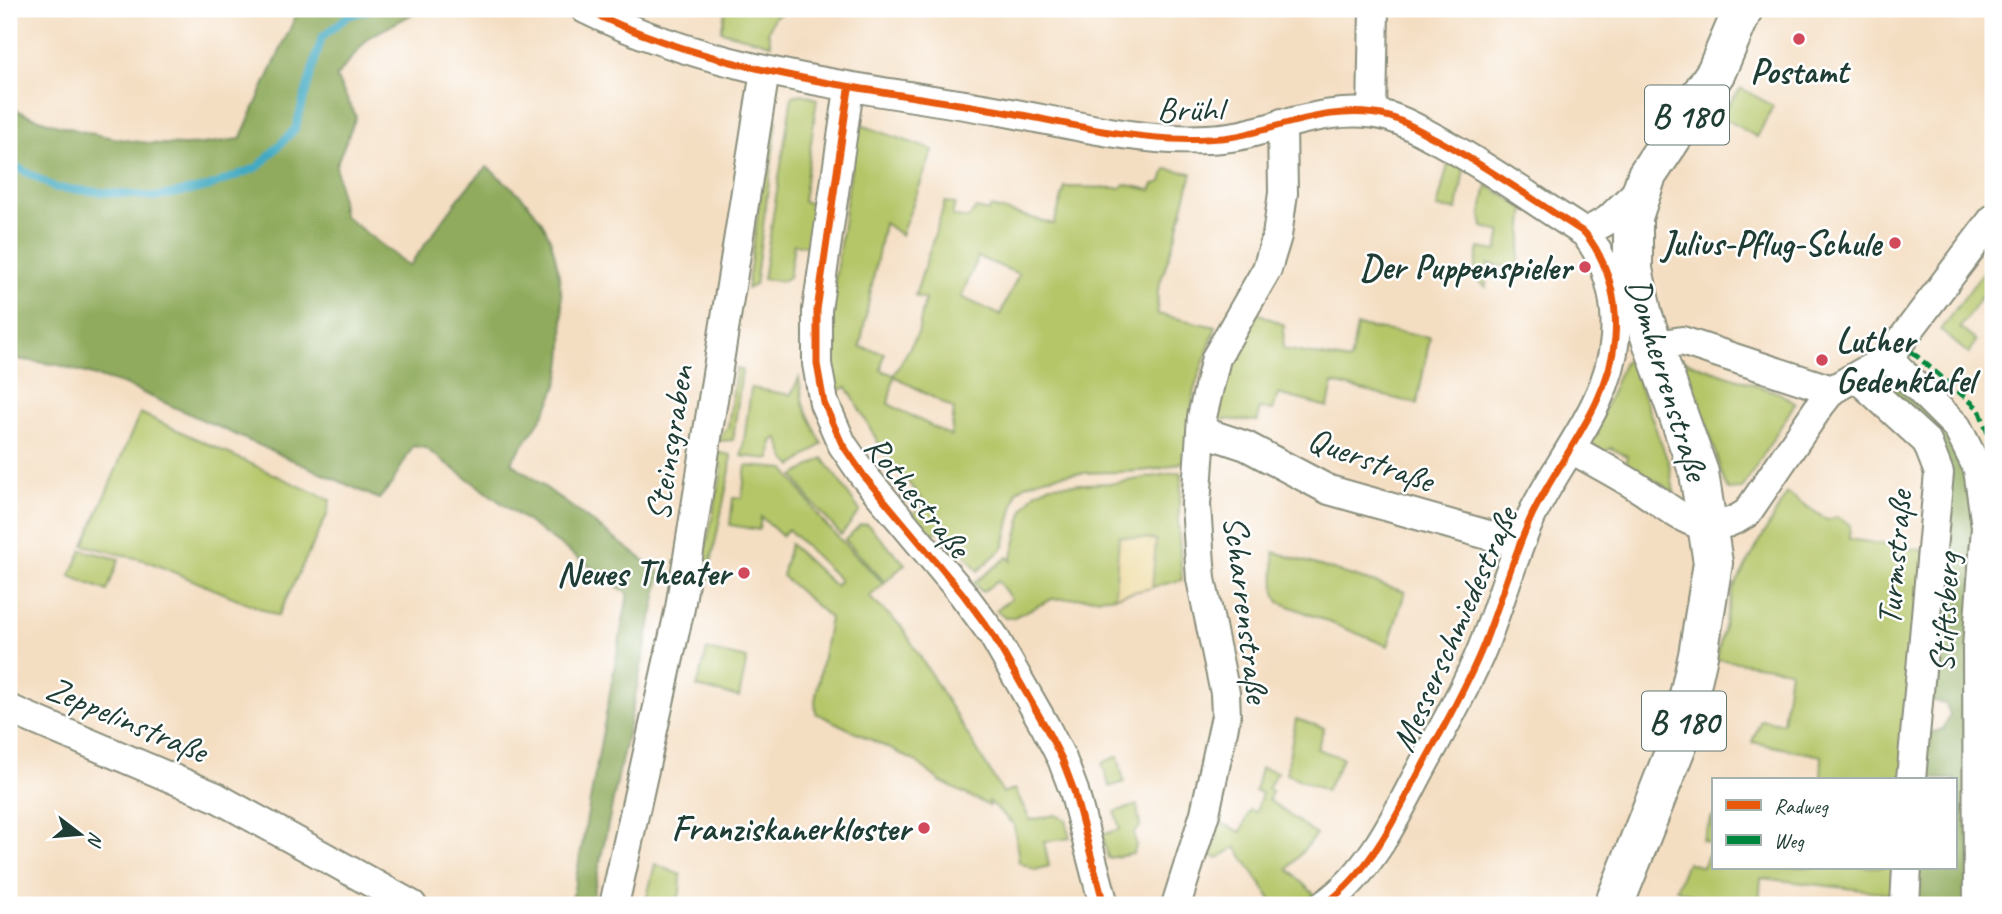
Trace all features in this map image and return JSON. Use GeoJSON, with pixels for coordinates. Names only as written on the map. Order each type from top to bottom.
{"type":"FeatureCollection","features":[{"type":"Feature","properties":{"kind":"main road","name":"Domherrenstraße"},"geometry":{"type":"LineString","coordinates":[[1709,527],[1699,472],[1651,346],[1633,269],[1633,217],[1640,189],[1716,72],[1743,9]]}},
{"type":"Feature","properties":{"kind":"main road","name":"B 180"},"geometry":{"type":"LineString","coordinates":[[1614,905],[1667,775],[1685,716],[1710,596],[1713,563],[1709,527]]}},
{"type":"Feature","properties":{"kind":"street","name":"Brühl"},"geometry":{"type":"LineString","coordinates":[[585,9],[660,39],[765,71],[849,89],[1170,139],[1212,139],[1249,134],[1305,117],[1372,113],[1411,125],[1456,150],[1585,233]]}},
{"type":"Feature","properties":{"kind":"street"},"geometry":{"type":"LineString","coordinates":[[1372,113],[1374,9]]}},
{"type":"Feature","properties":{"kind":"street","name":"Steinsgraben"},"geometry":{"type":"LineString","coordinates":[[614,905],[680,608],[765,71]]}},
{"type":"Feature","properties":{"kind":"street","name":"Rothestraße"},"geometry":{"type":"LineString","coordinates":[[849,89],[817,310],[817,364],[824,403],[842,444],[863,476],[962,593],[993,635],[1045,726],[1062,759],[1074,792],[1104,905]]}},
{"type":"Feature","properties":{"kind":"street","name":"Scharrenstraße"},"geometry":{"type":"LineString","coordinates":[[1176,905],[1201,827],[1226,716],[1226,693],[1201,579],[1196,505],[1201,431],[1216,358],[1267,269],[1278,236],[1283,193],[1282,123]]}},
{"type":"Feature","properties":{"kind":"street"},"geometry":{"type":"LineString","coordinates":[[1585,233],[1608,220],[1640,189]]}},
{"type":"Feature","properties":{"kind":"street"},"geometry":{"type":"LineString","coordinates":[[1572,449],[1641,489],[1681,518],[1709,527],[1733,522],[1747,513],[1832,390],[1888,358],[1993,219]]}},
{"type":"Feature","properties":{"kind":"street","name":"Messerschmiedestraße"},"geometry":{"type":"LineString","coordinates":[[1335,902],[1368,862],[1396,818],[1440,734],[1480,652],[1532,514],[1572,449],[1601,388],[1615,338],[1612,289],[1597,248],[1585,233]]}},
{"type":"Feature","properties":{"kind":"street"},"geometry":{"type":"LineString","coordinates":[[1651,346],[1682,341],[1832,390]]}},
{"type":"Feature","properties":{"kind":"street","name":"Stiftsberg"},"geometry":{"type":"LineString","coordinates":[[1888,358],[1957,427],[1978,469],[1986,527],[1977,648],[1978,905]]}},
{"type":"Feature","properties":{"kind":"street","name":"Turmstraße"},"geometry":{"type":"LineString","coordinates":[[1856,377],[1927,442],[1939,473],[1911,778]]}},
{"type":"Feature","properties":{"kind":"street","name":"Querstraße"},"geometry":{"type":"LineString","coordinates":[[1201,431],[1245,446],[1329,490],[1520,544]]}},
{"type":"Feature","properties":{"kind":"street","name":"Zeppelinstraße"},"geometry":{"type":"LineString","coordinates":[[9,709],[216,797],[412,905]]}},
{"type":"Feature","properties":{"kind":"street"},"geometry":{"type":"LineString","coordinates":[[1905,905],[1907,869]]}},
{"type":"Feature","properties":{"kind":"green space"},"geometry":{"type":"Polygon","coordinates":[[[299,9],[422,9],[369,37],[336,77],[356,117],[336,165],[343,215],[409,266],[465,190],[487,167],[532,208],[545,228],[555,254],[563,314],[562,355],[560,373],[552,398],[536,427],[511,462],[661,573],[591,905],[571,905],[628,594],[425,448],[413,446],[391,485],[379,499],[125,385],[59,365],[9,358],[9,107],[70,128],[139,142],[188,145],[240,139],[299,9]]]}},
{"type":"Feature","properties":{"kind":"green space"},"geometry":{"type":"Polygon","coordinates":[[[726,9],[795,9],[794,14],[785,12],[774,17],[768,32],[771,44],[721,31],[726,9]]]}},
{"type":"Feature","properties":{"kind":"green space"},"geometry":{"type":"Polygon","coordinates":[[[1741,88],[1773,106],[1757,137],[1720,116],[1741,88]]]}},
{"type":"Feature","properties":{"kind":"green space"},"geometry":{"type":"Polygon","coordinates":[[[803,94],[817,99],[803,202],[827,205],[819,248],[794,244],[789,277],[782,281],[763,279],[792,96],[803,94]]]}},
{"type":"Feature","properties":{"kind":"green space"},"geometry":{"type":"Polygon","coordinates":[[[771,121],[777,121],[755,285],[747,289],[771,121]]]}},
{"type":"Feature","properties":{"kind":"green space"},"geometry":{"type":"Polygon","coordinates":[[[861,125],[933,150],[901,235],[884,223],[860,347],[884,353],[881,370],[894,375],[918,333],[925,299],[915,296],[945,202],[955,204],[952,216],[968,219],[976,208],[988,212],[991,207],[1054,224],[1065,187],[1121,188],[1124,184],[1151,190],[1154,184],[1162,182],[1166,169],[1192,173],[1177,232],[1158,289],[1157,314],[1216,327],[1194,390],[1186,460],[1167,467],[1146,470],[1075,473],[1033,481],[1017,491],[1004,547],[978,571],[943,527],[927,538],[910,517],[925,503],[884,453],[847,387],[830,394],[830,313],[854,148],[861,125]],[[978,257],[961,297],[1000,315],[1019,274],[978,257]],[[894,376],[888,404],[951,436],[954,409],[894,376]]]}},
{"type":"Feature","properties":{"kind":"green space"},"geometry":{"type":"Polygon","coordinates":[[[1449,160],[1464,169],[1457,210],[1437,208],[1449,160]]]}},
{"type":"Feature","properties":{"kind":"green space"},"geometry":{"type":"Polygon","coordinates":[[[1487,185],[1525,209],[1518,268],[1488,264],[1486,287],[1473,278],[1479,248],[1497,251],[1501,232],[1483,227],[1481,215],[1487,185]]]}},
{"type":"Feature","properties":{"kind":"green space"},"geometry":{"type":"Polygon","coordinates":[[[1993,259],[1993,279],[1960,328],[1976,341],[1969,354],[1940,330],[1993,259]]]}},
{"type":"Feature","properties":{"kind":"green space"},"geometry":{"type":"Polygon","coordinates":[[[1251,310],[1284,325],[1283,349],[1350,361],[1357,326],[1430,337],[1417,404],[1333,383],[1328,407],[1278,394],[1273,410],[1259,409],[1258,421],[1216,419],[1223,375],[1251,310]]]}},
{"type":"Feature","properties":{"kind":"green space"},"geometry":{"type":"Polygon","coordinates":[[[1630,360],[1669,464],[1674,492],[1626,464],[1627,456],[1611,448],[1604,452],[1590,443],[1624,362],[1630,360]]]}},
{"type":"Feature","properties":{"kind":"green space"},"geometry":{"type":"Polygon","coordinates":[[[1682,360],[1779,393],[1795,403],[1742,489],[1728,490],[1725,484],[1707,426],[1680,362],[1682,360]]]}},
{"type":"Feature","properties":{"kind":"green space"},"geometry":{"type":"Polygon","coordinates":[[[736,369],[742,370],[733,440],[716,441],[728,427],[736,369]]]}},
{"type":"Feature","properties":{"kind":"green space"},"geometry":{"type":"Polygon","coordinates":[[[799,378],[803,404],[822,444],[793,466],[786,460],[778,438],[772,441],[771,459],[742,456],[751,388],[791,395],[799,378]]]}},
{"type":"Feature","properties":{"kind":"green space"},"geometry":{"type":"Polygon","coordinates":[[[1890,378],[1951,435],[1971,474],[1982,528],[1970,905],[1915,905],[1918,869],[1956,869],[1956,778],[1924,778],[1926,734],[1944,729],[1950,715],[1946,704],[1931,700],[1941,449],[1886,381],[1890,378]]]}},
{"type":"Feature","properties":{"kind":"green space"},"geometry":{"type":"Polygon","coordinates":[[[140,413],[330,500],[327,515],[278,616],[147,561],[84,545],[140,413]]]}},
{"type":"Feature","properties":{"kind":"green space"},"geometry":{"type":"Polygon","coordinates":[[[715,452],[731,455],[730,470],[707,582],[698,586],[722,470],[715,452]]]}},
{"type":"Feature","properties":{"kind":"green space"},"geometry":{"type":"Polygon","coordinates":[[[823,458],[860,511],[841,535],[811,501],[794,476],[823,458]]]}},
{"type":"Feature","properties":{"kind":"green space"},"geometry":{"type":"Polygon","coordinates":[[[746,466],[785,469],[824,523],[884,584],[869,597],[902,627],[1003,793],[1015,789],[1030,820],[1055,815],[1066,819],[1070,838],[1044,842],[1049,866],[1035,870],[1019,862],[1014,825],[989,801],[989,806],[941,782],[917,762],[816,713],[815,701],[830,618],[782,576],[790,544],[835,586],[840,580],[788,529],[782,536],[761,517],[759,530],[730,525],[733,498],[742,498],[746,466]]]}},
{"type":"Feature","properties":{"kind":"green space"},"geometry":{"type":"Polygon","coordinates":[[[1179,472],[1182,474],[1178,521],[1182,580],[1110,597],[1052,599],[1012,618],[1005,618],[996,610],[1011,599],[998,581],[982,592],[974,583],[1008,557],[1011,561],[1024,508],[1035,493],[1051,485],[1116,483],[1179,472]]]}},
{"type":"Feature","properties":{"kind":"green space"},"geometry":{"type":"Polygon","coordinates":[[[1787,493],[1827,520],[1837,517],[1850,525],[1849,539],[1927,551],[1906,778],[1821,778],[1822,756],[1752,742],[1761,720],[1783,723],[1790,670],[1716,659],[1733,589],[1787,493]]]}},
{"type":"Feature","properties":{"kind":"green space"},"geometry":{"type":"Polygon","coordinates":[[[867,524],[905,564],[885,582],[845,540],[860,525],[867,524]]]}},
{"type":"Feature","properties":{"kind":"green space"},"geometry":{"type":"Polygon","coordinates":[[[82,550],[119,559],[107,591],[70,576],[82,550]]]}},
{"type":"Feature","properties":{"kind":"green space"},"geometry":{"type":"Polygon","coordinates":[[[1274,552],[1405,592],[1388,646],[1279,602],[1275,593],[1274,552]]]}},
{"type":"Feature","properties":{"kind":"green space"},"geometry":{"type":"Polygon","coordinates":[[[707,650],[747,659],[739,697],[697,687],[707,650]]]}},
{"type":"Feature","properties":{"kind":"green space"},"geometry":{"type":"Polygon","coordinates":[[[1296,719],[1324,728],[1317,749],[1343,758],[1326,791],[1286,774],[1296,719]]]}},
{"type":"Feature","properties":{"kind":"green space"},"geometry":{"type":"Polygon","coordinates":[[[1118,756],[1124,782],[1110,787],[1102,763],[1118,756]]]}},
{"type":"Feature","properties":{"kind":"green space"},"geometry":{"type":"Polygon","coordinates":[[[1261,768],[1277,772],[1268,789],[1272,791],[1269,800],[1316,835],[1288,869],[1315,895],[1300,905],[1275,905],[1236,847],[1218,858],[1210,856],[1217,835],[1214,820],[1241,832],[1250,810],[1256,812],[1262,793],[1255,791],[1261,768]]]}},
{"type":"Feature","properties":{"kind":"green space"},"geometry":{"type":"Polygon","coordinates":[[[1137,805],[1140,827],[1134,833],[1136,846],[1133,854],[1108,858],[1102,835],[1120,829],[1115,812],[1137,805]]]}},
{"type":"Feature","properties":{"kind":"green space"},"geometry":{"type":"Polygon","coordinates":[[[1712,817],[1712,844],[1702,840],[1712,817]]]}},
{"type":"Feature","properties":{"kind":"green space"},"geometry":{"type":"Polygon","coordinates":[[[1712,846],[1712,869],[1898,869],[1896,894],[1761,878],[1759,905],[1721,905],[1676,889],[1687,862],[1703,867],[1712,846]]]}},
{"type":"Feature","properties":{"kind":"green space"},"geometry":{"type":"Polygon","coordinates":[[[655,864],[681,875],[680,893],[675,905],[645,905],[655,864]]]}},
{"type":"Feature","properties":{"kind":"sand"},"geometry":{"type":"Polygon","coordinates":[[[1119,536],[1156,540],[1152,588],[1115,596],[1119,536]]]}},
{"type":"Feature","properties":{"kind":"waterway"},"geometry":{"type":"LineString","coordinates":[[9,163],[56,188],[156,197],[208,187],[258,167],[295,129],[322,37],[348,16],[371,9]]}},
{"type":"Feature","properties":{"kind":"marked path"},"geometry":{"type":"LineString","coordinates":[[1900,342],[1979,409],[1993,447]]}},
{"type":"Feature","properties":{"kind":"cycle path"},"geometry":{"type":"LineString","coordinates":[[585,9],[682,48],[783,74],[1125,134],[1171,139],[1211,139],[1337,113],[1355,112],[1390,117],[1457,150],[1585,233],[1600,256],[1610,282],[1615,310],[1615,338],[1603,386],[1582,430],[1532,515],[1475,666],[1396,816],[1365,865],[1324,905]]}},
{"type":"Feature","properties":{"kind":"cycle path"},"geometry":{"type":"LineString","coordinates":[[849,89],[817,310],[817,364],[824,403],[842,444],[864,476],[962,593],[993,635],[1045,726],[1074,791],[1104,905]]}},
{"type":"Feature","properties":{"kind":"place","name":"Postamt"},"geometry":{"type":"Point","coordinates":[1799,39]}},
{"type":"Feature","properties":{"kind":"place","name":"Julius-Pflug-Schule"},"geometry":{"type":"Point","coordinates":[1895,243]}},
{"type":"Feature","properties":{"kind":"place","name":"Der Puppenspieler"},"geometry":{"type":"Point","coordinates":[1585,267]}},
{"type":"Feature","properties":{"kind":"place","name":"Luther Gedenktafel"},"geometry":{"type":"Point","coordinates":[1822,360]}},
{"type":"Feature","properties":{"kind":"place","name":"Neues Theater"},"geometry":{"type":"Point","coordinates":[744,573]}},
{"type":"Feature","properties":{"kind":"place","name":"Franziskanerkloster"},"geometry":{"type":"Point","coordinates":[924,828]}}]}
